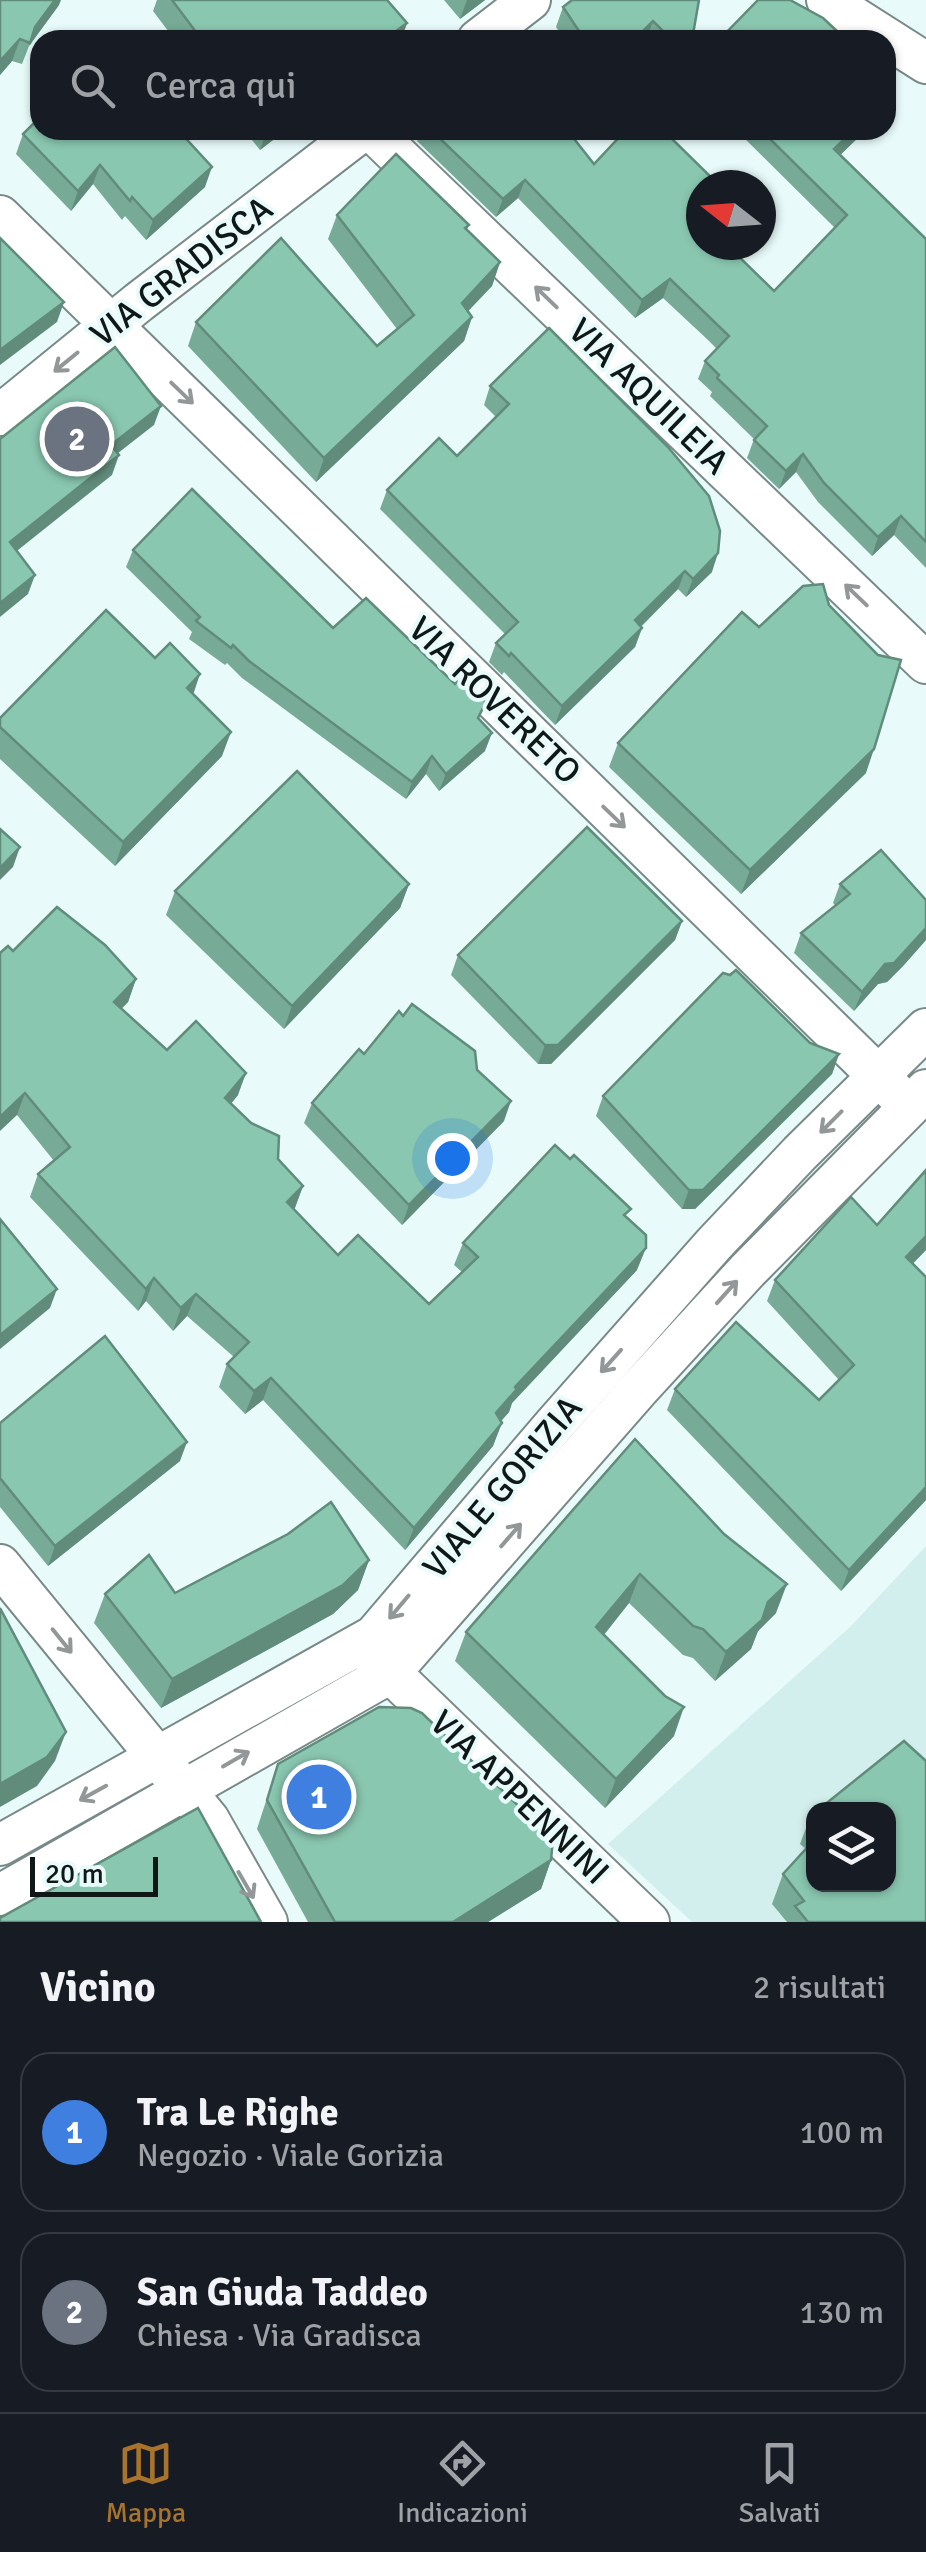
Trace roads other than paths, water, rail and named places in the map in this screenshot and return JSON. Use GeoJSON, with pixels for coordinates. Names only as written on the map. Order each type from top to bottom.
{"type":"FeatureCollection","features":[{"type":"Feature","properties":{"kind":"street"},"geometry":{"type":"LineString","coordinates":[[491,30],[530,0]]}},
{"type":"Feature","properties":{"kind":"street"},"geometry":{"type":"LineString","coordinates":[[827,0],[874,30]]}},
{"type":"Feature","properties":{"kind":"street"},"geometry":{"type":"LineString","coordinates":[[896,44],[926,63]]}},
{"type":"Feature","properties":{"kind":"street","name":"VIA GRADISCA"},"geometry":{"type":"LineString","coordinates":[[0,414],[350,140]]}},
{"type":"Feature","properties":{"kind":"street","name":"VIA AQUILEIA"},"geometry":{"type":"LineString","coordinates":[[382,140],[926,663]]}},
{"type":"Feature","properties":{"kind":"street","name":"VIA ROVERETO"},"geometry":{"type":"LineString","coordinates":[[0,216],[878,1076],[918,1098]]}},
{"type":"Feature","properties":{"kind":"street","name":"VIALE GORIZIA"},"geometry":{"type":"LineString","coordinates":[[0,1845],[362,1645],[382,1628],[714,1244],[926,1030]]}},
{"type":"Feature","properties":{"kind":"street","name":"VIALE GORIZIA"},"geometry":{"type":"LineString","coordinates":[[0,1895],[390,1673],[748,1270],[918,1098]]}},
{"type":"Feature","properties":{"kind":"street"},"geometry":{"type":"LineString","coordinates":[[0,1566],[186,1790],[208,1820],[267,1922]]}},
{"type":"Feature","properties":{"kind":"street","name":"VIA APPENNINI"},"geometry":{"type":"LineString","coordinates":[[362,1645],[649,1922]]}},
{"type":"Feature","properties":{"kind":"place","name":"San Giuda Taddeo"},"geometry":{"type":"Point","coordinates":[77,439]}},
{"type":"Feature","properties":{"kind":"place","name":"Tra Le Righe"},"geometry":{"type":"Point","coordinates":[319,1797]}}]}
